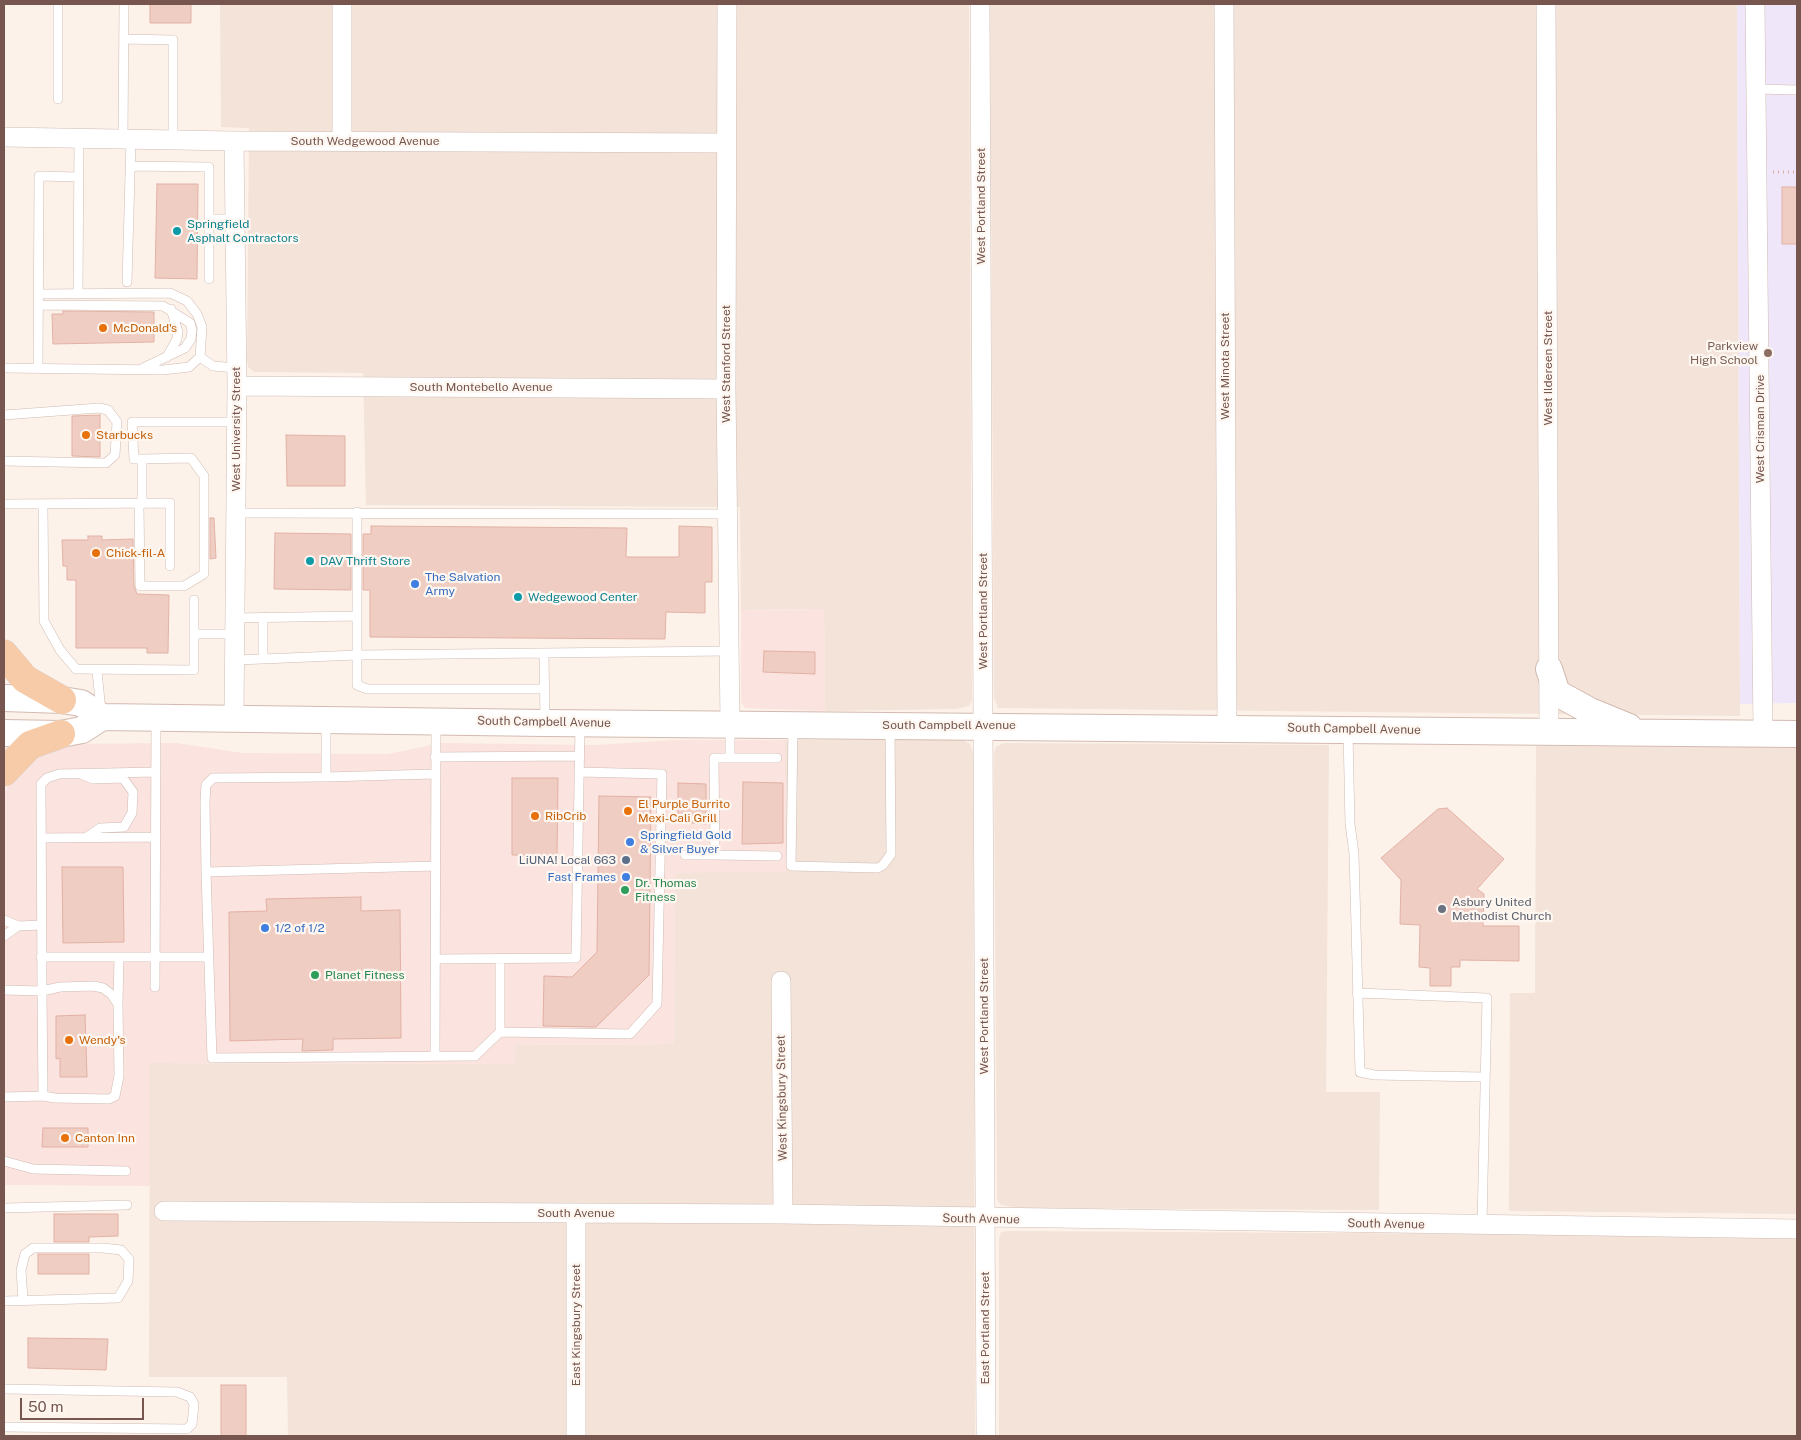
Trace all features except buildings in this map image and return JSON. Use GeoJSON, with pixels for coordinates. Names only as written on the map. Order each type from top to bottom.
{"type":"FeatureCollection","features":[{"type":"Feature","properties":{"kind":"main road"},"geometry":{"type":"LineString","coordinates":[[4,654],[25,679],[62,700]]}},
{"type":"Feature","properties":{"kind":"main road"},"geometry":{"type":"LineString","coordinates":[[1549,669],[1557,693],[1590,711],[1641,732]]}},
{"type":"Feature","properties":{"kind":"main road","name":"South Campbell Avenue"},"geometry":{"type":"LineString","coordinates":[[4,698],[62,700],[81,704],[102,716],[545,723],[890,724],[1797,734]]}},
{"type":"Feature","properties":{"kind":"main road"},"geometry":{"type":"LineString","coordinates":[[4,772],[30,745],[61,734],[82,730],[102,716]]}},
{"type":"Feature","properties":{"kind":"main road"},"geometry":{"type":"LineString","coordinates":[[4,733],[61,734]]}},
{"type":"Feature","properties":{"kind":"street"},"geometry":{"type":"LineString","coordinates":[[342,4],[342,140]]}},
{"type":"Feature","properties":{"kind":"street","name":"West Stanford Street"},"geometry":{"type":"LineString","coordinates":[[727,4],[726,389],[730,724]]}},
{"type":"Feature","properties":{"kind":"street","name":"West Portland Street"},"geometry":{"type":"LineString","coordinates":[[980,4],[985,1219]]}},
{"type":"Feature","properties":{"kind":"street","name":"West Minota Street"},"geometry":{"type":"LineString","coordinates":[[1224,4],[1227,728]]}},
{"type":"Feature","properties":{"kind":"street","name":"West Ildereen Street"},"geometry":{"type":"LineString","coordinates":[[1546,4],[1549,731]]}},
{"type":"Feature","properties":{"kind":"street","name":"West Crisman Drive"},"geometry":{"type":"LineString","coordinates":[[1755,4],[1763,733]]}},
{"type":"Feature","properties":{"kind":"street","name":"South Wedgewood Avenue"},"geometry":{"type":"LineString","coordinates":[[4,137],[234,141],[726,143]]}},
{"type":"Feature","properties":{"kind":"street","name":"West University Street"},"geometry":{"type":"LineString","coordinates":[[234,141],[236,377],[234,718]]}},
{"type":"Feature","properties":{"kind":"street","name":"South Montebello Avenue"},"geometry":{"type":"LineString","coordinates":[[236,377],[726,389]]}},
{"type":"Feature","properties":{"kind":"street","name":"West Kingsbury Street"},"geometry":{"type":"LineString","coordinates":[[781,981],[783,1214]]}},
{"type":"Feature","properties":{"kind":"street","name":"South Avenue"},"geometry":{"type":"LineString","coordinates":[[164,1210],[783,1214],[985,1219],[1797,1228]]}},
{"type":"Feature","properties":{"kind":"street","name":"East Kingsbury Street"},"geometry":{"type":"LineString","coordinates":[[576,1213],[576,1436]]}},
{"type":"Feature","properties":{"kind":"street","name":"East Portland Street"},"geometry":{"type":"LineString","coordinates":[[985,1219],[986,1436]]}},
{"type":"Feature","properties":{"kind":"lane"},"geometry":{"type":"LineString","coordinates":[[58,4],[58,99]]}},
{"type":"Feature","properties":{"kind":"lane"},"geometry":{"type":"LineString","coordinates":[[124,4],[127,139],[130,166],[127,282]]}},
{"type":"Feature","properties":{"kind":"lane"},"geometry":{"type":"LineString","coordinates":[[124,39],[173,40],[173,140]]}},
{"type":"Feature","properties":{"kind":"lane"},"geometry":{"type":"LineString","coordinates":[[1755,89],[1797,90]]}},
{"type":"Feature","properties":{"kind":"lane"},"geometry":{"type":"LineString","coordinates":[[78,294],[79,138]]}},
{"type":"Feature","properties":{"kind":"lane"},"geometry":{"type":"LineString","coordinates":[[130,166],[209,167],[209,279]]}},
{"type":"Feature","properties":{"kind":"lane"},"geometry":{"type":"LineString","coordinates":[[38,368],[39,176],[79,177]]}},
{"type":"Feature","properties":{"kind":"lane"},"geometry":{"type":"LineString","coordinates":[[209,219],[235,219]]}},
{"type":"Feature","properties":{"kind":"lane"},"geometry":{"type":"LineString","coordinates":[[4,368],[163,370],[189,367],[200,357],[202,327],[197,314],[187,301],[170,293],[38,294]]}},
{"type":"Feature","properties":{"kind":"lane"},"geometry":{"type":"LineString","coordinates":[[38,305],[152,305],[171,309],[190,323],[192,330],[191,339],[185,348],[140,370]]}},
{"type":"Feature","properties":{"kind":"lane"},"geometry":{"type":"LineString","coordinates":[[167,357],[177,339],[178,332],[171,309]]}},
{"type":"Feature","properties":{"kind":"lane"},"geometry":{"type":"LineString","coordinates":[[200,357],[213,366],[236,377]]}},
{"type":"Feature","properties":{"kind":"lane"},"geometry":{"type":"LineString","coordinates":[[4,414],[47,413],[70,409],[99,408],[108,410],[117,422],[115,455],[106,463],[4,462]]}},
{"type":"Feature","properties":{"kind":"lane"},"geometry":{"type":"LineString","coordinates":[[142,459],[140,586],[184,586],[204,574],[204,476],[191,458],[134,459],[132,422],[236,422]]}},
{"type":"Feature","properties":{"kind":"lane"},"geometry":{"type":"LineString","coordinates":[[117,437],[133,437]]}},
{"type":"Feature","properties":{"kind":"lane"},"geometry":{"type":"LineString","coordinates":[[4,504],[170,503],[170,566]]}},
{"type":"Feature","properties":{"kind":"lane"},"geometry":{"type":"LineString","coordinates":[[43,504],[44,621],[60,650],[76,669],[97,671],[194,670],[194,600]]}},
{"type":"Feature","properties":{"kind":"lane"},"geometry":{"type":"LineString","coordinates":[[357,512],[357,685],[367,689],[545,689]]}},
{"type":"Feature","properties":{"kind":"lane"},"geometry":{"type":"LineString","coordinates":[[236,513],[728,514]]}},
{"type":"Feature","properties":{"kind":"lane"},"geometry":{"type":"LineString","coordinates":[[194,634],[263,618],[357,616]]}},
{"type":"Feature","properties":{"kind":"lane"},"geometry":{"type":"LineString","coordinates":[[263,618],[263,659]]}},
{"type":"Feature","properties":{"kind":"lane"},"geometry":{"type":"LineString","coordinates":[[234,660],[357,655],[729,651]]}},
{"type":"Feature","properties":{"kind":"lane"},"geometry":{"type":"LineString","coordinates":[[544,654],[545,723]]}},
{"type":"Feature","properties":{"kind":"lane"},"geometry":{"type":"LineString","coordinates":[[97,671],[102,716]]}},
{"type":"Feature","properties":{"kind":"lane"},"geometry":{"type":"LineString","coordinates":[[155,988],[156,717]]}},
{"type":"Feature","properties":{"kind":"lane"},"geometry":{"type":"LineString","coordinates":[[326,719],[326,777]]}},
{"type":"Feature","properties":{"kind":"lane"},"geometry":{"type":"LineString","coordinates":[[435,1056],[436,866],[434,774],[436,721]]}},
{"type":"Feature","properties":{"kind":"lane"},"geometry":{"type":"LineString","coordinates":[[436,958],[576,958],[580,723]]}},
{"type":"Feature","properties":{"kind":"lane"},"geometry":{"type":"LineString","coordinates":[[730,724],[730,758]]}},
{"type":"Feature","properties":{"kind":"lane"},"geometry":{"type":"LineString","coordinates":[[793,724],[791,866],[878,868],[883,865],[891,854],[890,724]]}},
{"type":"Feature","properties":{"kind":"lane"},"geometry":{"type":"LineString","coordinates":[[1348,729],[1350,824],[1354,854],[1360,1072],[1364,1074],[1484,1077]]}},
{"type":"Feature","properties":{"kind":"lane"},"geometry":{"type":"LineString","coordinates":[[435,757],[580,756]]}},
{"type":"Feature","properties":{"kind":"lane"},"geometry":{"type":"LineString","coordinates":[[715,855],[714,758],[777,758]]}},
{"type":"Feature","properties":{"kind":"lane"},"geometry":{"type":"LineString","coordinates":[[43,1096],[41,784],[47,778],[53,776],[78,773],[156,772]]}},
{"type":"Feature","properties":{"kind":"lane"},"geometry":{"type":"LineString","coordinates":[[434,774],[213,778],[206,785],[204,801],[212,1058],[474,1056],[500,1032],[630,1034],[657,1004],[662,774],[579,772]]}},
{"type":"Feature","properties":{"kind":"lane"},"geometry":{"type":"LineString","coordinates":[[78,773],[93,779],[123,778],[132,792],[132,813],[124,827],[100,828],[86,837]]}},
{"type":"Feature","properties":{"kind":"lane"},"geometry":{"type":"LineString","coordinates":[[41,838],[156,837]]}},
{"type":"Feature","properties":{"kind":"lane"},"geometry":{"type":"LineString","coordinates":[[684,855],[777,856]]}},
{"type":"Feature","properties":{"kind":"lane"},"geometry":{"type":"LineString","coordinates":[[206,872],[436,866]]}},
{"type":"Feature","properties":{"kind":"lane"},"geometry":{"type":"LineString","coordinates":[[4,920],[18,926],[41,925]]}},
{"type":"Feature","properties":{"kind":"lane"},"geometry":{"type":"LineString","coordinates":[[4,936],[18,926]]}},
{"type":"Feature","properties":{"kind":"lane"},"geometry":{"type":"LineString","coordinates":[[41,957],[209,957]]}},
{"type":"Feature","properties":{"kind":"lane"},"geometry":{"type":"LineString","coordinates":[[4,1097],[43,1096],[109,1100],[115,1096],[119,1081],[118,1004],[120,957]]}},
{"type":"Feature","properties":{"kind":"lane"},"geometry":{"type":"LineString","coordinates":[[500,959],[500,1032]]}},
{"type":"Feature","properties":{"kind":"lane"},"geometry":{"type":"LineString","coordinates":[[4,990],[42,991],[60,987],[103,988],[111,994],[118,1004]]}},
{"type":"Feature","properties":{"kind":"lane"},"geometry":{"type":"LineString","coordinates":[[1357,993],[1481,996],[1487,998],[1482,1225]]}},
{"type":"Feature","properties":{"kind":"lane"},"geometry":{"type":"LineString","coordinates":[[4,1160],[33,1169],[126,1171]]}},
{"type":"Feature","properties":{"kind":"lane"},"geometry":{"type":"LineString","coordinates":[[4,1208],[126,1205]]}},
{"type":"Feature","properties":{"kind":"lane"},"geometry":{"type":"LineString","coordinates":[[4,1301],[118,1298],[128,1281],[129,1259],[121,1250],[103,1248],[33,1248],[25,1254],[21,1270],[22,1300]]}},
{"type":"Feature","properties":{"kind":"lane"},"geometry":{"type":"LineString","coordinates":[[4,1389],[177,1392],[190,1398],[194,1404],[192,1424],[187,1429],[4,1427]]}},
{"type":"Feature","properties":{"kind":"path"},"geometry":{"type":"LineString","coordinates":[[1756,171],[1797,172]]}},
{"type":"Feature","properties":{"kind":"shaded area"},"geometry":{"type":"Polygon","coordinates":[[[220,4],[969,4],[972,700],[969,706],[957,709],[825,711],[824,609],[741,610],[740,507],[366,505],[363,373],[254,372],[248,367],[249,128],[221,127],[220,4]]]}},
{"type":"Feature","properties":{"kind":"shaded area"},"geometry":{"type":"Polygon","coordinates":[[[990,4],[1737,4],[1740,716],[998,708],[994,698],[990,4]]]}},
{"type":"Feature","properties":{"kind":"shaded area","name":"Parkview High School"},"geometry":{"type":"Polygon","coordinates":[[[1737,4],[1797,4],[1797,703],[1740,704],[1737,4]]]}},
{"type":"Feature","properties":{"kind":"shaded area"},"geometry":{"type":"Polygon","coordinates":[[[824,609],[825,711],[745,708],[741,702],[741,610],[824,609]]]}},
{"type":"Feature","properties":{"kind":"shaded area"},"geometry":{"type":"Polygon","coordinates":[[[674,740],[785,740],[786,872],[675,873],[674,1044],[516,1045],[515,1064],[150,1063],[150,1186],[4,1185],[4,798],[9,778],[48,744],[177,743],[242,753],[388,754],[441,743],[598,745],[674,740]]]}},
{"type":"Feature","properties":{"kind":"shaded area"},"geometry":{"type":"Polygon","coordinates":[[[785,740],[963,740],[970,744],[973,752],[975,1436],[288,1436],[287,1377],[149,1377],[150,1063],[514,1064],[515,1045],[674,1044],[675,872],[785,872],[785,740]]]}},
{"type":"Feature","properties":{"kind":"shaded area"},"geometry":{"type":"Polygon","coordinates":[[[1004,743],[1329,745],[1326,1092],[1380,1092],[1379,1210],[1020,1208],[1001,1205],[997,1200],[994,754],[996,747],[1004,743]]]}},
{"type":"Feature","properties":{"kind":"shaded area"},"geometry":{"type":"Polygon","coordinates":[[[1536,746],[1797,747],[1797,1214],[1509,1211],[1510,993],[1535,993],[1536,746]]]}},
{"type":"Feature","properties":{"kind":"shaded area"},"geometry":{"type":"Polygon","coordinates":[[[1001,1232],[1797,1236],[1797,1436],[999,1436],[999,1239],[1001,1232]]]}},
{"type":"Feature","properties":{"kind":"place","name":"Springfield Asphalt Contractors"},"geometry":{"type":"Point","coordinates":[177,231]}},
{"type":"Feature","properties":{"kind":"place","name":"McDonald's"},"geometry":{"type":"Point","coordinates":[103,328]}},
{"type":"Feature","properties":{"kind":"place","name":"Parkview High School"},"geometry":{"type":"Point","coordinates":[1768,353]}},
{"type":"Feature","properties":{"kind":"place","name":"Starbucks"},"geometry":{"type":"Point","coordinates":[86,435]}},
{"type":"Feature","properties":{"kind":"place","name":"Chick-fil-A"},"geometry":{"type":"Point","coordinates":[96,553]}},
{"type":"Feature","properties":{"kind":"place","name":"DAV Thrift Store"},"geometry":{"type":"Point","coordinates":[310,561]}},
{"type":"Feature","properties":{"kind":"place","name":"The Salvation Army"},"geometry":{"type":"Point","coordinates":[415,584]}},
{"type":"Feature","properties":{"kind":"place","name":"Wedgewood Center"},"geometry":{"type":"Point","coordinates":[518,597]}},
{"type":"Feature","properties":{"kind":"place","name":"El Purple Burrito Mexi-Cali Grill"},"geometry":{"type":"Point","coordinates":[628,811]}},
{"type":"Feature","properties":{"kind":"place","name":"RibCrib"},"geometry":{"type":"Point","coordinates":[535,816]}},
{"type":"Feature","properties":{"kind":"place","name":"Springfield Gold & Silver Buyer"},"geometry":{"type":"Point","coordinates":[630,842]}},
{"type":"Feature","properties":{"kind":"place","name":"LiUNA! Local 663"},"geometry":{"type":"Point","coordinates":[626,860]}},
{"type":"Feature","properties":{"kind":"place","name":"Fast Frames"},"geometry":{"type":"Point","coordinates":[626,877]}},
{"type":"Feature","properties":{"kind":"place","name":"Dr. Thomas Fitness"},"geometry":{"type":"Point","coordinates":[625,890]}},
{"type":"Feature","properties":{"kind":"place","name":"Asbury United Methodist Church"},"geometry":{"type":"Point","coordinates":[1442,909]}},
{"type":"Feature","properties":{"kind":"place","name":"1/2 of 1/2"},"geometry":{"type":"Point","coordinates":[265,928]}},
{"type":"Feature","properties":{"kind":"place","name":"Planet Fitness"},"geometry":{"type":"Point","coordinates":[315,975]}},
{"type":"Feature","properties":{"kind":"place","name":"Wendy's"},"geometry":{"type":"Point","coordinates":[69,1040]}},
{"type":"Feature","properties":{"kind":"place","name":"Canton Inn"},"geometry":{"type":"Point","coordinates":[65,1138]}}]}
